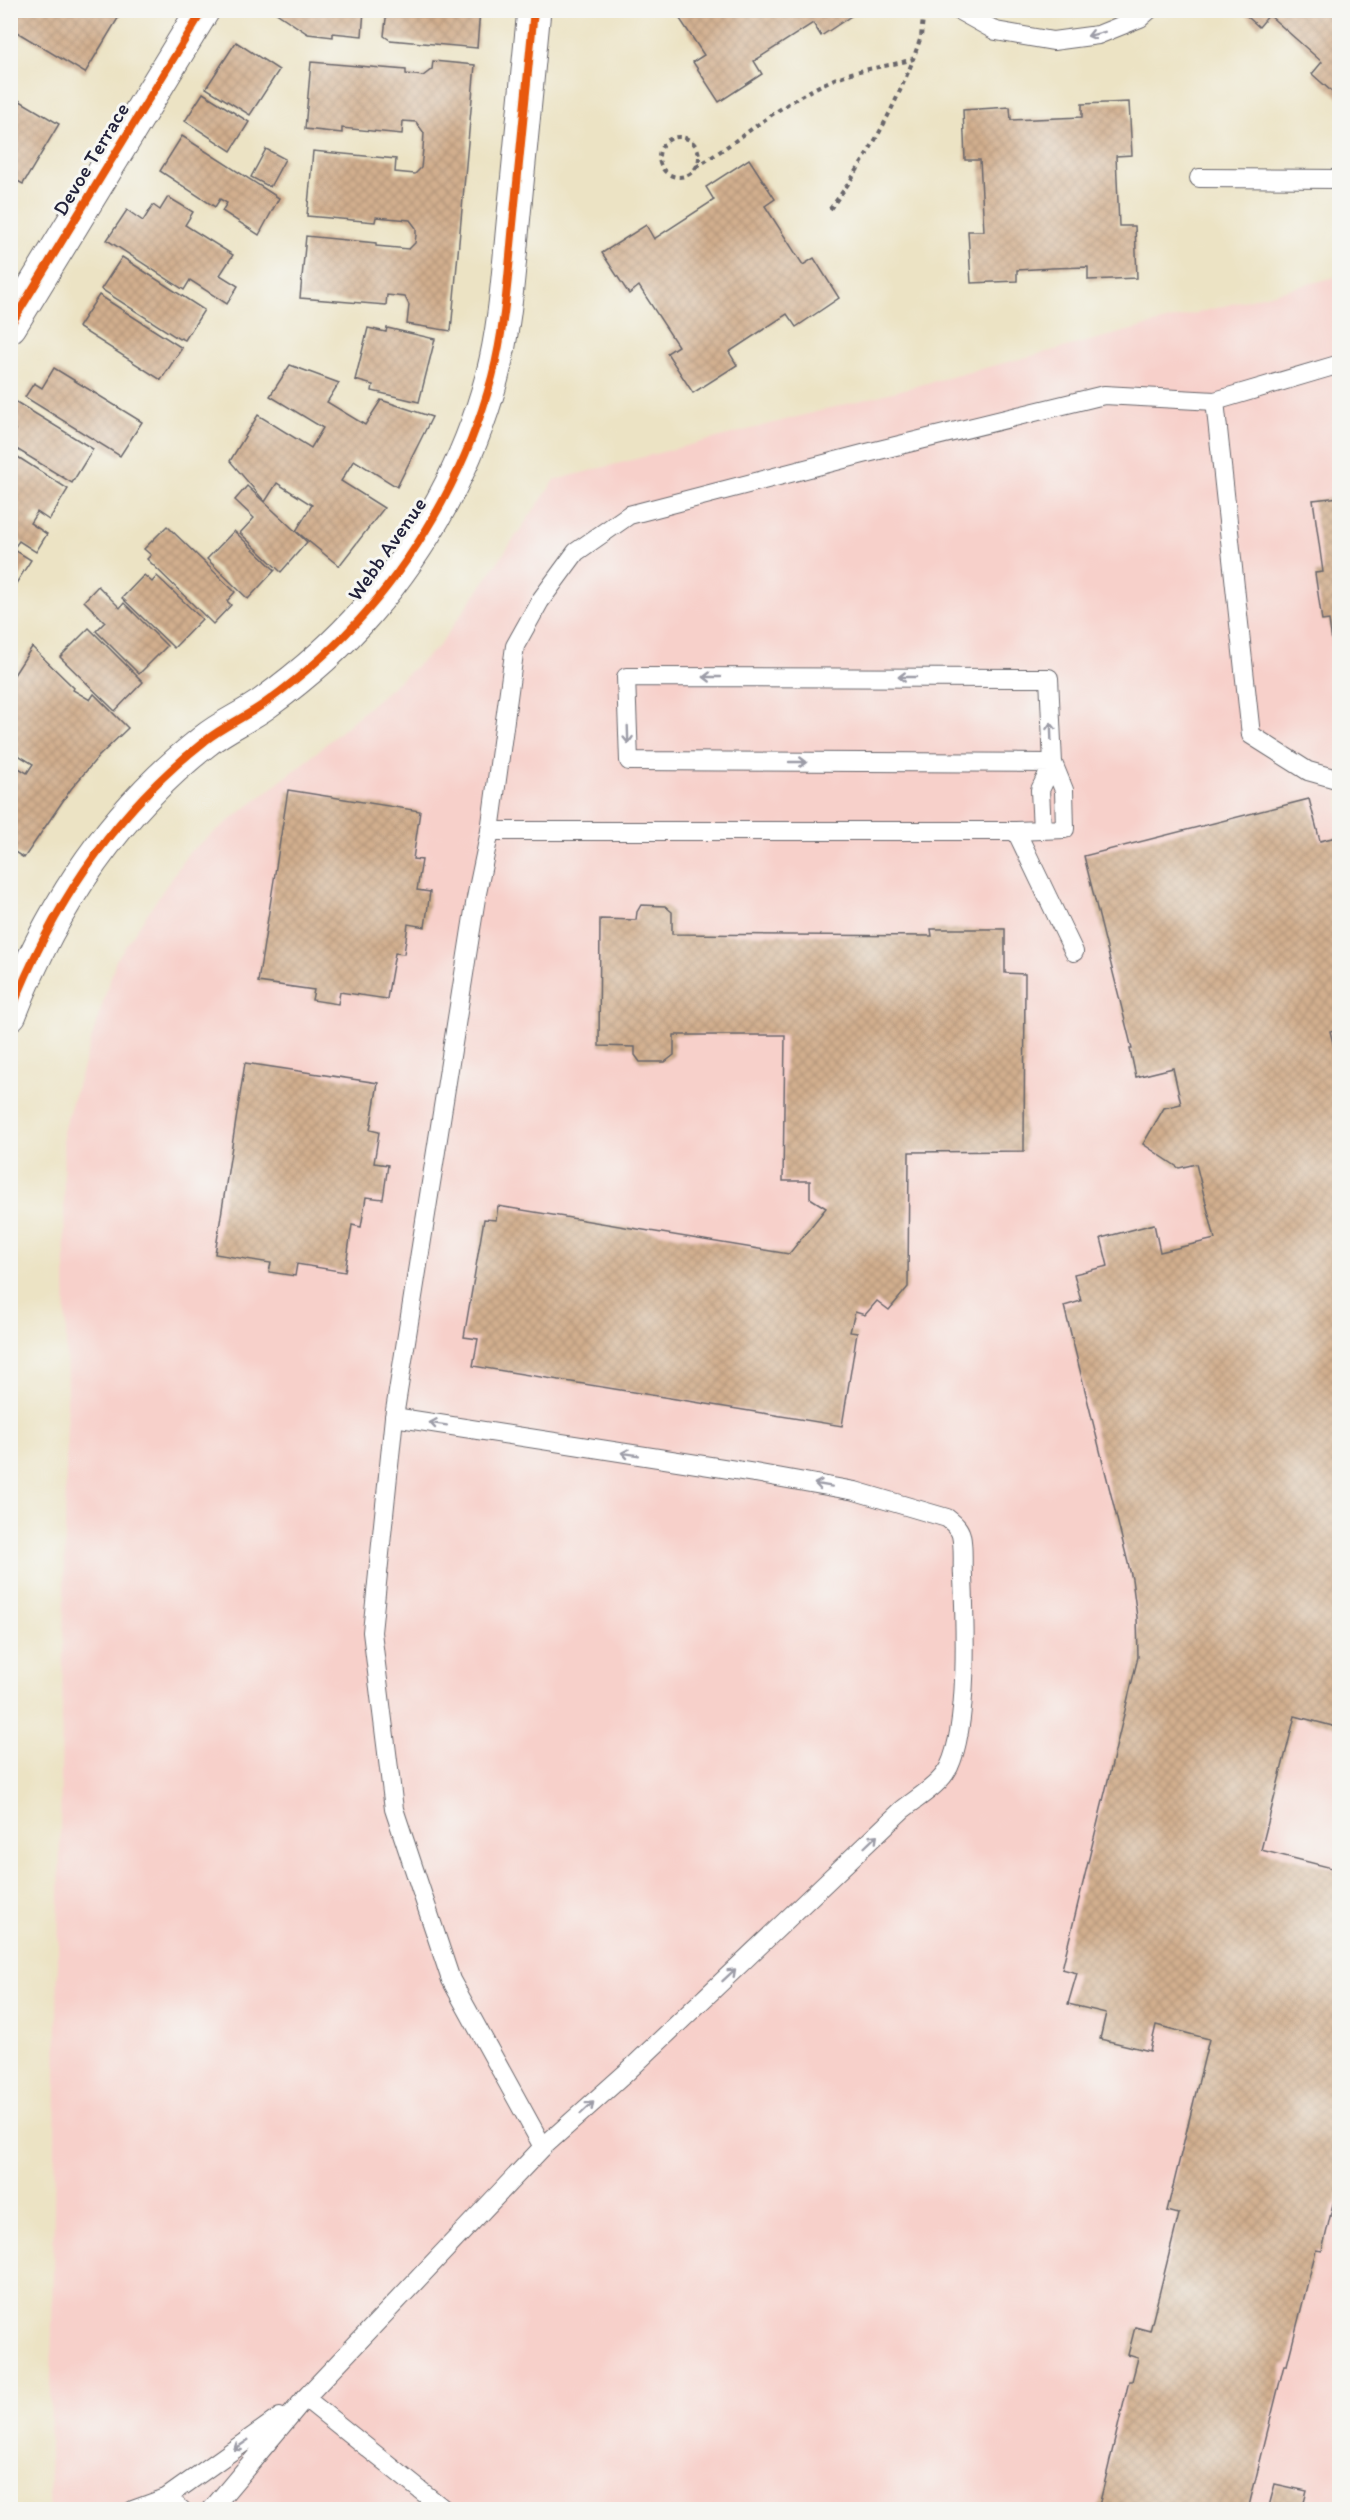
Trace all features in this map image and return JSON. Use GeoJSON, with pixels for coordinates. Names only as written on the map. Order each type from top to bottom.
{"type":"FeatureCollection","features":[{"type":"Feature","properties":{"kind":"street","name":"Devoe Terrace"},"geometry":{"type":"LineString","coordinates":[[10,326],[203,10]]}},
{"type":"Feature","properties":{"kind":"street","name":"Webb Avenue"},"geometry":{"type":"LineString","coordinates":[[10,1014],[27,971],[62,904],[107,838],[160,779],[207,740],[264,704],[317,662],[365,613],[399,572],[440,507],[468,448],[492,378],[507,306],[534,10]]}},
{"type":"Feature","properties":{"kind":"lane"},"geometry":{"type":"LineString","coordinates":[[958,10],[996,31],[1053,41],[1098,35],[1140,18],[1149,10]]}},
{"type":"Feature","properties":{"kind":"lane"},"geometry":{"type":"LineString","coordinates":[[1199,178],[1340,179]]}},
{"type":"Feature","properties":{"kind":"lane"},"geometry":{"type":"LineString","coordinates":[[543,2146],[451,1980],[394,1809],[372,1632],[394,1417],[476,898],[490,831],[515,646],[540,600],[576,552],[629,515],[1104,394],[1215,401],[1340,364]]}},
{"type":"Feature","properties":{"kind":"lane"},"geometry":{"type":"LineString","coordinates":[[1215,401],[1251,735],[1308,771],[1340,780]]}},
{"type":"Feature","properties":{"kind":"lane"},"geometry":{"type":"LineString","coordinates":[[490,831],[1016,831],[1065,829],[1064,790],[1053,763],[1049,678],[626,677],[629,761],[1053,763]]}},
{"type":"Feature","properties":{"kind":"lane"},"geometry":{"type":"LineString","coordinates":[[1042,830],[1040,790],[1053,763]]}},
{"type":"Feature","properties":{"kind":"lane"},"geometry":{"type":"LineString","coordinates":[[1016,831],[1074,952]]}},
{"type":"Feature","properties":{"kind":"lane"},"geometry":{"type":"LineString","coordinates":[[211,2510],[305,2398],[543,2146],[627,2072],[902,1810],[939,1780],[948,1770],[954,1754],[962,1696],[964,1614],[961,1537],[954,1524],[946,1518],[880,1497],[755,1473],[394,1417]]}},
{"type":"Feature","properties":{"kind":"lane"},"geometry":{"type":"LineString","coordinates":[[133,2510],[166,2498],[305,2398]]}},
{"type":"Feature","properties":{"kind":"lane"},"geometry":{"type":"LineString","coordinates":[[305,2398],[445,2510]]}},
{"type":"Feature","properties":{"kind":"lane"},"geometry":{"type":"LineString","coordinates":[[166,2498],[182,2510]]}},
{"type":"Feature","properties":{"kind":"path"},"geometry":{"type":"LineString","coordinates":[[830,209],[857,174],[900,94],[921,37],[923,18],[914,10]]}},
{"type":"Feature","properties":{"kind":"path"},"geometry":{"type":"LineString","coordinates":[[696,167],[699,161],[697,148],[688,139],[682,137],[670,139],[661,149],[659,155],[663,167],[673,176],[686,175],[806,93],[864,69],[913,59]]}},
{"type":"Feature","properties":{"kind":"shaded area"},"geometry":{"type":"Polygon","coordinates":[[[1339,276],[1339,2509],[49,2510],[67,1405],[63,1131],[116,960],[189,852],[304,763],[439,646],[555,480],[1339,276]]]}},
{"type":"Feature","properties":{"kind":"building"},"geometry":{"type":"Polygon","coordinates":[[[10,10],[123,10],[85,73],[10,28],[10,10]]]}},
{"type":"Feature","properties":{"kind":"building"},"geometry":{"type":"Polygon","coordinates":[[[272,10],[364,10],[362,36],[333,33],[333,37],[308,34],[272,10]]]}},
{"type":"Feature","properties":{"kind":"building"},"geometry":{"type":"Polygon","coordinates":[[[387,10],[480,10],[477,48],[390,40],[384,36],[387,10]]]}},
{"type":"Feature","properties":{"kind":"building"},"geometry":{"type":"Polygon","coordinates":[[[674,10],[860,10],[821,36],[813,23],[754,61],[762,74],[719,102],[693,62],[704,55],[674,10]]]}},
{"type":"Feature","properties":{"kind":"building"},"geometry":{"type":"Polygon","coordinates":[[[1240,10],[1340,10],[1340,99],[1312,74],[1322,62],[1269,15],[1259,27],[1240,10]]]}},
{"type":"Feature","properties":{"kind":"building"},"geometry":{"type":"Polygon","coordinates":[[[236,42],[279,70],[250,115],[206,88],[236,42]]]}},
{"type":"Feature","properties":{"kind":"building"},"geometry":{"type":"Polygon","coordinates":[[[433,61],[475,65],[451,331],[407,324],[409,305],[405,297],[387,295],[386,305],[300,298],[306,236],[376,243],[376,246],[409,249],[415,243],[416,235],[416,228],[410,220],[376,217],[375,222],[307,216],[313,151],[396,159],[395,172],[415,174],[421,168],[424,133],[416,122],[403,121],[402,134],[342,128],[342,133],[305,129],[311,62],[406,70],[406,74],[423,76],[432,69],[433,61]]]}},
{"type":"Feature","properties":{"kind":"building"},"geometry":{"type":"Polygon","coordinates":[[[203,93],[249,122],[231,151],[185,121],[203,93]]]}},
{"type":"Feature","properties":{"kind":"building"},"geometry":{"type":"Polygon","coordinates":[[[10,95],[59,124],[23,184],[10,177],[10,95]]]}},
{"type":"Feature","properties":{"kind":"building"},"geometry":{"type":"Polygon","coordinates":[[[1129,102],[1132,155],[1116,156],[1119,226],[1135,226],[1137,278],[1088,280],[1088,267],[1052,268],[1017,270],[1017,281],[971,283],[968,231],[984,231],[980,160],[965,160],[963,110],[1010,107],[1011,120],[1082,117],[1082,104],[1129,102]]]}},
{"type":"Feature","properties":{"kind":"building"},"geometry":{"type":"Polygon","coordinates":[[[182,136],[279,198],[259,235],[222,211],[227,203],[220,199],[215,207],[160,171],[182,136]]]}},
{"type":"Feature","properties":{"kind":"building"},"geometry":{"type":"Polygon","coordinates":[[[266,149],[285,159],[270,187],[251,177],[266,149]]]}},
{"type":"Feature","properties":{"kind":"building"},"geometry":{"type":"Polygon","coordinates":[[[749,159],[775,199],[765,206],[803,265],[814,258],[839,298],[796,327],[787,314],[729,352],[737,365],[693,393],[667,353],[678,346],[639,286],[629,294],[602,253],[646,225],[654,239],[714,200],[706,187],[749,159]]]}},
{"type":"Feature","properties":{"kind":"building"},"geometry":{"type":"Polygon","coordinates":[[[168,197],[193,212],[185,225],[233,255],[220,275],[238,286],[227,304],[190,280],[184,290],[107,240],[127,210],[143,221],[153,205],[160,210],[168,197]]]}},
{"type":"Feature","properties":{"kind":"building"},"geometry":{"type":"Polygon","coordinates":[[[122,257],[204,310],[185,340],[179,339],[101,289],[122,257]]]}},
{"type":"Feature","properties":{"kind":"building"},"geometry":{"type":"Polygon","coordinates":[[[99,295],[182,348],[161,380],[78,327],[99,295]]]}},
{"type":"Feature","properties":{"kind":"building"},"geometry":{"type":"Polygon","coordinates":[[[368,328],[386,332],[387,328],[435,339],[419,402],[372,391],[373,385],[355,380],[368,328]]]}},
{"type":"Feature","properties":{"kind":"building"},"geometry":{"type":"Polygon","coordinates":[[[290,365],[339,383],[327,402],[365,425],[381,400],[432,417],[397,487],[354,460],[341,481],[384,508],[339,566],[296,531],[312,505],[277,483],[265,502],[230,461],[258,415],[311,448],[323,428],[270,396],[290,365]]]}},
{"type":"Feature","properties":{"kind":"building"},"geometry":{"type":"Polygon","coordinates":[[[54,368],[142,422],[120,456],[25,397],[34,383],[42,388],[54,368]]]}},
{"type":"Feature","properties":{"kind":"building"},"geometry":{"type":"Polygon","coordinates":[[[13,400],[93,449],[72,483],[10,445],[10,439],[16,430],[10,427],[10,403],[13,400]]]}},
{"type":"Feature","properties":{"kind":"building"},"geometry":{"type":"Polygon","coordinates":[[[10,452],[68,489],[49,520],[37,512],[30,523],[47,534],[36,552],[19,541],[13,549],[31,560],[10,593],[10,452]]]}},
{"type":"Feature","properties":{"kind":"building"},"geometry":{"type":"Polygon","coordinates":[[[247,486],[307,542],[281,572],[240,533],[254,518],[235,500],[247,486]]]}},
{"type":"Feature","properties":{"kind":"building"},"geometry":{"type":"Polygon","coordinates":[[[1340,497],[1340,686],[1338,686],[1329,620],[1322,621],[1315,573],[1323,572],[1313,500],[1340,497]]]}},
{"type":"Feature","properties":{"kind":"building"},"geometry":{"type":"Polygon","coordinates":[[[167,526],[235,592],[227,601],[231,605],[213,624],[147,559],[151,555],[144,549],[167,526]]]}},
{"type":"Feature","properties":{"kind":"building"},"geometry":{"type":"Polygon","coordinates":[[[234,531],[275,570],[248,599],[207,559],[234,531]]]}},
{"type":"Feature","properties":{"kind":"building"},"geometry":{"type":"Polygon","coordinates":[[[144,575],[152,582],[157,576],[202,619],[174,648],[122,598],[144,575]]]}},
{"type":"Feature","properties":{"kind":"building"},"geometry":{"type":"Polygon","coordinates":[[[98,586],[120,608],[124,603],[167,646],[139,674],[96,631],[105,622],[84,601],[98,586]]]}},
{"type":"Feature","properties":{"kind":"building"},"geometry":{"type":"Polygon","coordinates":[[[89,628],[143,682],[115,711],[60,657],[89,628]]]}},
{"type":"Feature","properties":{"kind":"building"},"geometry":{"type":"Polygon","coordinates":[[[32,647],[74,688],[73,690],[90,700],[94,694],[128,728],[98,757],[71,789],[24,858],[10,849],[10,777],[17,767],[27,773],[33,764],[10,750],[10,681],[32,647]]]}},
{"type":"Feature","properties":{"kind":"building"},"geometry":{"type":"Polygon","coordinates":[[[288,790],[420,811],[413,859],[422,860],[417,890],[430,892],[425,927],[408,924],[404,954],[395,953],[387,999],[340,992],[338,1004],[312,1000],[314,990],[258,982],[288,790]]]}},
{"type":"Feature","properties":{"kind":"building"},"geometry":{"type":"Polygon","coordinates":[[[1309,799],[1320,841],[1340,836],[1340,1029],[1330,1031],[1340,1070],[1340,1728],[1295,1716],[1261,1850],[1340,1870],[1340,2191],[1336,2205],[1333,2204],[1322,2251],[1316,2250],[1287,2365],[1284,2365],[1248,2510],[1098,2510],[1129,2381],[1132,2381],[1138,2358],[1128,2355],[1135,2327],[1150,2331],[1179,2214],[1167,2211],[1209,2039],[1156,2025],[1150,2051],[1100,2039],[1106,2013],[1068,2004],[1077,1973],[1062,1969],[1138,1657],[1137,1617],[1132,1579],[1064,1306],[1081,1301],[1074,1274],[1108,1266],[1101,1238],[1154,1224],[1160,1252],[1215,1239],[1196,1164],[1179,1168],[1143,1144],[1164,1108],[1181,1104],[1173,1068],[1136,1077],[1130,1049],[1132,1049],[1084,856],[1309,799]]]}},
{"type":"Feature","properties":{"kind":"building"},"geometry":{"type":"Polygon","coordinates":[[[641,905],[665,906],[672,912],[672,934],[932,936],[931,929],[1005,929],[1005,973],[1025,974],[1024,1151],[909,1152],[908,1287],[889,1310],[877,1301],[865,1315],[855,1312],[850,1332],[857,1333],[842,1426],[473,1366],[478,1339],[464,1337],[484,1219],[496,1220],[498,1206],[789,1254],[826,1208],[810,1198],[810,1181],[783,1181],[785,1035],[674,1035],[674,1055],[665,1062],[640,1062],[635,1055],[635,1047],[599,1046],[600,919],[636,920],[641,905]]]}},
{"type":"Feature","properties":{"kind":"building"},"geometry":{"type":"Polygon","coordinates":[[[245,1063],[378,1083],[370,1130],[379,1132],[374,1163],[388,1165],[383,1199],[366,1197],[361,1227],[352,1225],[345,1272],[297,1264],[295,1276],[269,1272],[271,1263],[215,1254],[245,1063]]]}},
{"type":"Feature","properties":{"kind":"building"},"geometry":{"type":"Polygon","coordinates":[[[1275,2484],[1307,2491],[1302,2510],[1268,2510],[1275,2484]]]}},
{"type":"Feature","properties":{"kind":"cycle path"},"geometry":{"type":"LineString","coordinates":[[10,326],[203,10]]}},
{"type":"Feature","properties":{"kind":"cycle path"},"geometry":{"type":"LineString","coordinates":[[10,1014],[26,975],[66,900],[114,831],[172,769],[212,736],[279,693],[344,636],[367,611],[408,558],[443,501],[458,471],[482,409],[500,339],[508,282],[534,10]]}}]}
